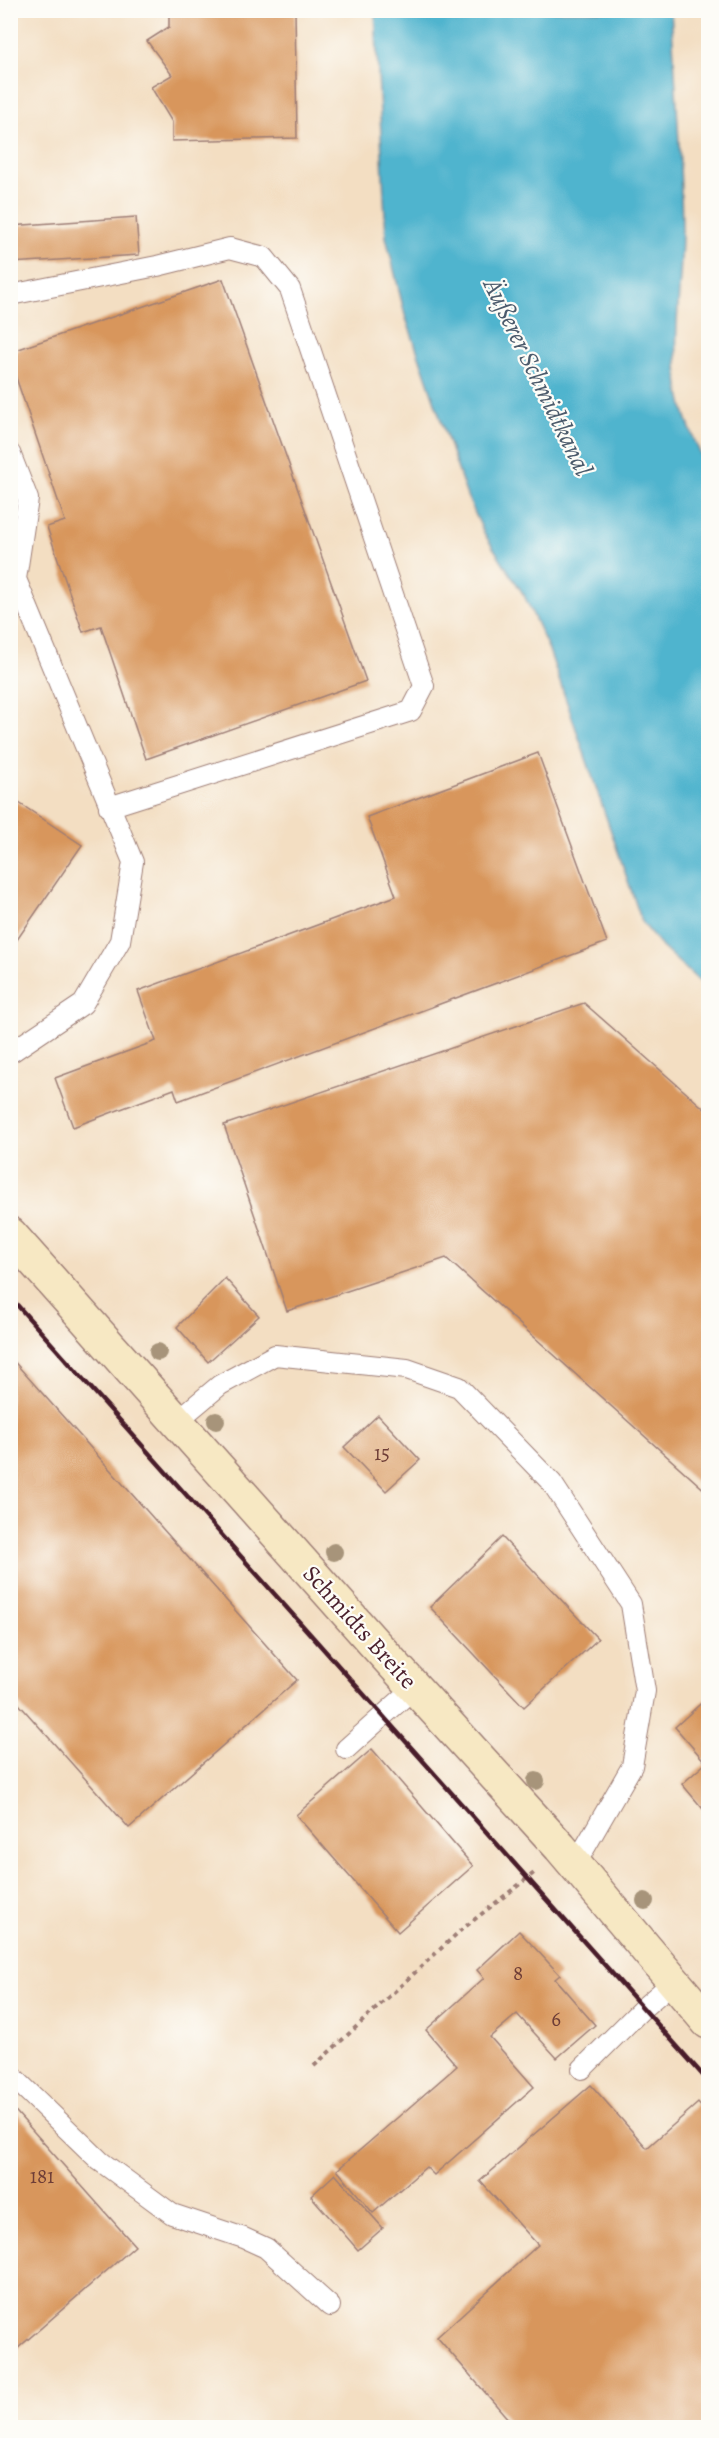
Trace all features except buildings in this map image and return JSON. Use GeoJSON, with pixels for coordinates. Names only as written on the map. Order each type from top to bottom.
{"type":"FeatureCollection","features":[{"type":"Feature","properties":{"kind":"main road","name":"Schmidts Breite"},"geometry":{"type":"LineString","coordinates":[[10,1234],[414,1688],[567,1856],[708,2022]]}},
{"type":"Feature","properties":{"kind":"lane"},"geometry":{"type":"LineString","coordinates":[[10,295],[157,266],[230,248],[264,257],[290,288],[424,686],[411,711],[109,807]]}},
{"type":"Feature","properties":{"kind":"lane"},"geometry":{"type":"LineString","coordinates":[[10,453],[28,499],[16,579],[133,862],[120,940],[83,1004],[10,1053]]}},
{"type":"Feature","properties":{"kind":"lane"},"geometry":{"type":"LineString","coordinates":[[177,1421],[219,1385],[275,1355],[407,1369],[459,1387],[552,1483],[631,1604],[645,1691],[632,1766],[567,1856]]}},
{"type":"Feature","properties":{"kind":"lane"},"geometry":{"type":"LineString","coordinates":[[346,1749],[414,1688]]}},
{"type":"Feature","properties":{"kind":"lane"},"geometry":{"type":"LineString","coordinates":[[582,2069],[643,2008],[674,1982]]}},
{"type":"Feature","properties":{"kind":"lane"},"geometry":{"type":"LineString","coordinates":[[10,2074],[100,2161],[171,2214],[244,2238],[266,2248],[330,2307]]}},
{"type":"Feature","properties":{"kind":"path"},"geometry":{"type":"LineString","coordinates":[[314,2066],[461,1930],[528,1879],[567,1856]]}},
{"type":"Feature","properties":{"kind":"water","name":"Äußerer Schmidtkanal"},"geometry":{"type":"Polygon","coordinates":[[[375,11],[671,11],[682,230],[677,366],[679,386],[690,430],[708,472],[708,989],[662,947],[642,922],[549,650],[524,595],[485,535],[467,496],[405,315],[386,237],[375,11]]]}},
{"type":"Feature","properties":{"kind":"railway"},"geometry":{"type":"LineString","coordinates":[[10,1297],[708,2081]]}}]}
